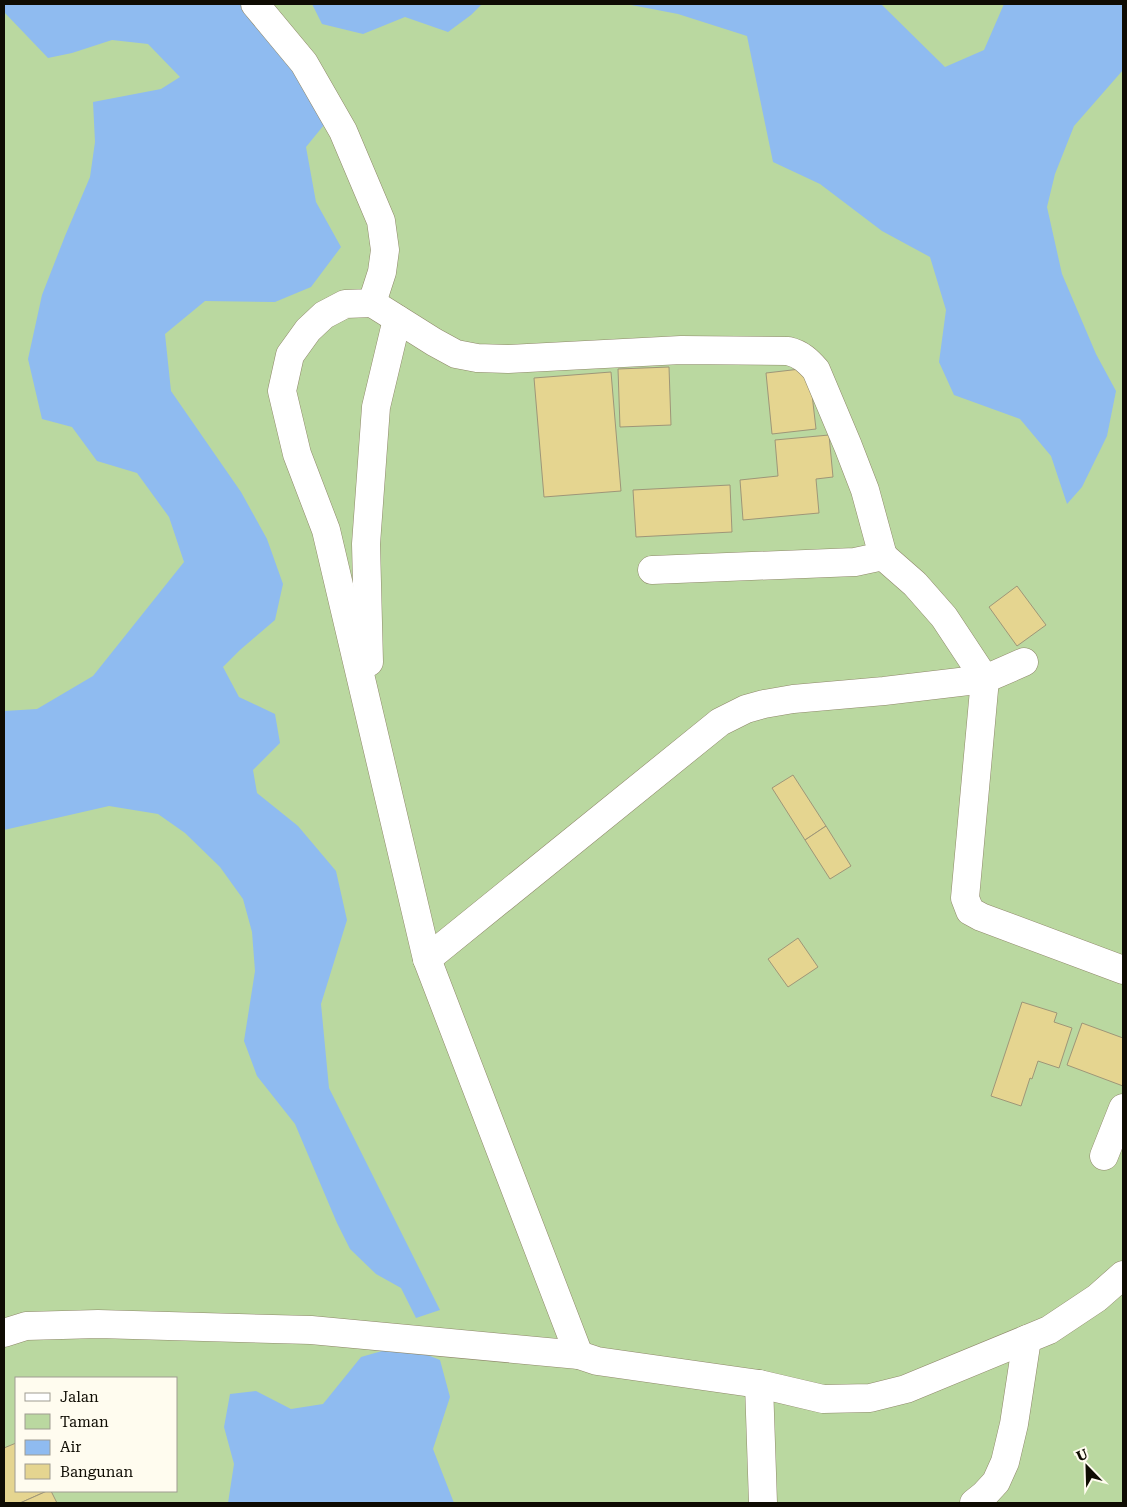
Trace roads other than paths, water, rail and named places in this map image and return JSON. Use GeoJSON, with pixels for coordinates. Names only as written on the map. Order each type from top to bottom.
{"type":"FeatureCollection","features":[{"type":"Feature","properties":{"kind":"lane"},"geometry":{"type":"LineString","coordinates":[[256,4],[304,63],[343,131],[380,221],[385,250],[382,272],[372,303]]}},
{"type":"Feature","properties":{"kind":"lane"},"geometry":{"type":"LineString","coordinates":[[579,1355],[427,959],[326,530],[297,454],[282,391],[290,355],[308,330],[324,315],[345,304],[372,303],[456,354],[477,358],[508,359],[681,350],[788,351],[798,354],[809,362],[816,370],[845,438],[865,490],[884,556],[915,584],[944,617],[985,679],[965,898],[970,911],[981,918],[1123,970]]}},
{"type":"Feature","properties":{"kind":"lane"},"geometry":{"type":"LineString","coordinates":[[370,721],[366,544],[376,407],[397,319]]}},
{"type":"Feature","properties":{"kind":"lane"},"geometry":{"type":"LineString","coordinates":[[652,570],[855,562],[884,556]]}},
{"type":"Feature","properties":{"kind":"lane"},"geometry":{"type":"LineString","coordinates":[[427,959],[720,722],[746,709],[793,699],[985,679],[1024,662]]}},
{"type":"Feature","properties":{"kind":"lane"},"geometry":{"type":"LineString","coordinates":[[1104,1156],[1123,1108]]}},
{"type":"Feature","properties":{"kind":"lane"},"geometry":{"type":"LineString","coordinates":[[4,1333],[26,1326],[98,1324],[312,1330],[579,1355],[597,1361],[759,1384],[823,1399],[870,1398],[906,1389],[1049,1330],[1089,1303],[1123,1275]]}},
{"type":"Feature","properties":{"kind":"lane"},"geometry":{"type":"LineString","coordinates":[[974,1503],[996,1482],[1005,1462],[1014,1424],[1027,1340]]}},
{"type":"Feature","properties":{"kind":"lane"},"geometry":{"type":"LineString","coordinates":[[759,1384],[763,1503]]}},
{"type":"Feature","properties":{"kind":"water"},"geometry":{"type":"Polygon","coordinates":[[[4,4],[244,4],[288,58],[328,120],[306,147],[316,202],[341,247],[311,287],[275,302],[205,301],[165,334],[171,391],[241,492],[267,539],[283,584],[275,620],[223,667],[239,697],[275,714],[280,743],[253,770],[257,793],[298,826],[336,871],[347,920],[321,1004],[329,1088],[440,1310],[416,1318],[401,1288],[376,1274],[350,1249],[295,1124],[257,1076],[244,1041],[255,971],[252,932],[243,899],[220,867],[185,833],[158,814],[109,806],[4,830],[4,711],[37,709],[93,676],[184,562],[169,517],[137,473],[97,461],[72,427],[42,419],[28,359],[42,295],[90,177],[95,142],[93,102],[161,89],[180,77],[148,44],[112,40],[72,53],[48,58],[4,12],[4,4]]]}},
{"type":"Feature","properties":{"kind":"water"},"geometry":{"type":"Polygon","coordinates":[[[312,4],[482,4],[448,32],[405,17],[363,34],[322,24],[312,4]]]}},
{"type":"Feature","properties":{"kind":"water"},"geometry":{"type":"Polygon","coordinates":[[[626,4],[881,4],[945,67],[984,50],[1004,4],[1123,4],[1123,70],[1074,126],[1055,174],[1047,207],[1062,274],[1096,354],[1116,391],[1107,436],[1082,487],[1067,504],[1051,456],[1020,419],[954,395],[939,362],[946,310],[930,257],[882,231],[820,184],[773,162],[747,36],[678,14],[626,4]]]}},
{"type":"Feature","properties":{"kind":"water"},"geometry":{"type":"Polygon","coordinates":[[[403,1345],[440,1360],[450,1397],[433,1449],[454,1503],[228,1503],[234,1464],[224,1427],[230,1394],[256,1391],[291,1409],[323,1404],[361,1357],[403,1345]]]}}]}
